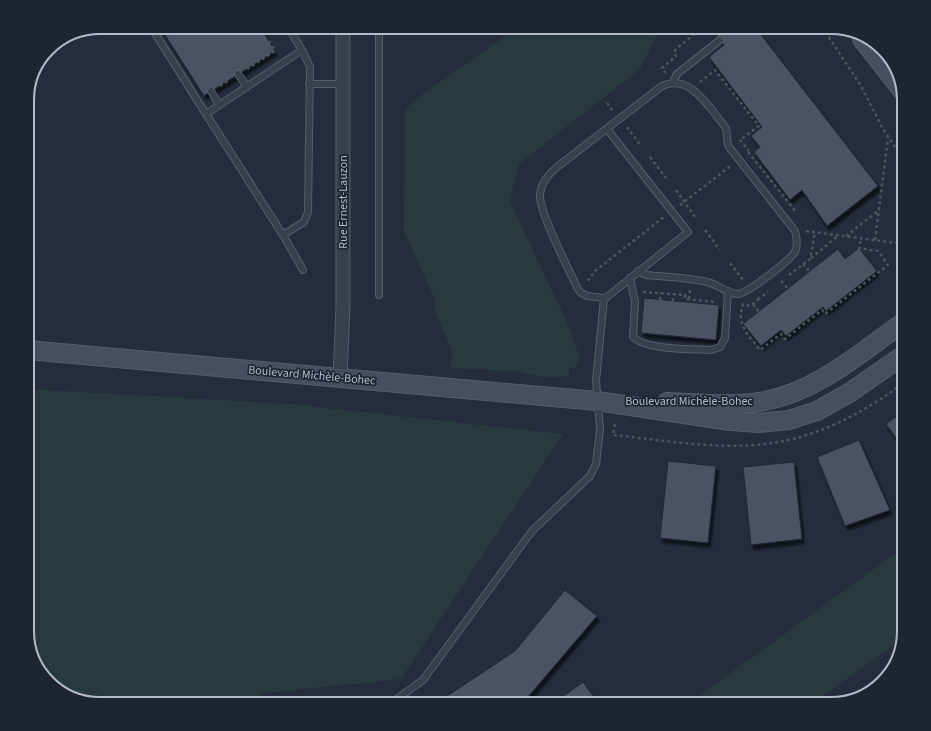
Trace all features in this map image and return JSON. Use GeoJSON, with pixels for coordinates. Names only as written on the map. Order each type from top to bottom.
{"type":"FeatureCollection","features":[{"type":"Feature","properties":{"kind":"street","name":"Rue Ernest-Lauzon"},"geometry":{"type":"LineString","coordinates":[[340,377],[343,307],[343,34]]}},
{"type":"Feature","properties":{"kind":"street"},"geometry":{"type":"LineString","coordinates":[[867,46],[893,78]]}},
{"type":"Feature","properties":{"kind":"street","name":"Boulevard Michèle-Bohec"},"geometry":{"type":"LineString","coordinates":[[597,401],[731,403],[754,402],[775,398],[798,391],[825,377],[897,327]]}},
{"type":"Feature","properties":{"kind":"street","name":"Boulevard Michèle-Bohec"},"geometry":{"type":"LineString","coordinates":[[34,351],[597,401],[741,422],[779,422],[802,417],[828,405],[897,360]]}},
{"type":"Feature","properties":{"kind":"lane"},"geometry":{"type":"LineString","coordinates":[[155,34],[283,235],[303,270]]}},
{"type":"Feature","properties":{"kind":"lane"},"geometry":{"type":"LineString","coordinates":[[283,235],[304,222],[308,212],[310,67],[292,34]]}},
{"type":"Feature","properties":{"kind":"lane"},"geometry":{"type":"LineString","coordinates":[[379,34],[379,296]]}},
{"type":"Feature","properties":{"kind":"lane"},"geometry":{"type":"LineString","coordinates":[[673,82],[677,74],[720,40]]}},
{"type":"Feature","properties":{"kind":"lane"},"geometry":{"type":"LineString","coordinates":[[206,114],[302,50]]}},
{"type":"Feature","properties":{"kind":"lane"},"geometry":{"type":"LineString","coordinates":[[238,74],[247,87]]}},
{"type":"Feature","properties":{"kind":"lane"},"geometry":{"type":"LineString","coordinates":[[607,129],[688,232],[638,271],[630,278],[604,298],[584,295],[577,287],[542,209],[540,195],[542,186],[550,173],[662,86],[673,82],[688,86],[703,99],[726,130],[729,147],[796,235],[798,241],[795,251],[787,260],[744,292],[736,294],[708,282],[646,275],[638,271]]}},
{"type":"Feature","properties":{"kind":"lane"},"geometry":{"type":"LineString","coordinates":[[309,84],[343,84]]}},
{"type":"Feature","properties":{"kind":"lane"},"geometry":{"type":"LineString","coordinates":[[211,92],[219,105]]}},
{"type":"Feature","properties":{"kind":"lane"},"geometry":{"type":"LineString","coordinates":[[630,278],[634,288],[635,302],[633,337],[640,342],[651,345],[711,350],[720,347],[725,338],[728,291]]}},
{"type":"Feature","properties":{"kind":"lane"},"geometry":{"type":"LineString","coordinates":[[400,697],[423,680],[532,531],[590,476],[596,464],[599,436],[600,423],[596,381],[604,298]]}},
{"type":"Feature","properties":{"kind":"path"},"geometry":{"type":"LineString","coordinates":[[211,92],[275,51],[267,34]]}},
{"type":"Feature","properties":{"kind":"path"},"geometry":{"type":"LineString","coordinates":[[676,56],[674,52],[676,49],[694,34]]}},
{"type":"Feature","properties":{"kind":"path"},"geometry":{"type":"LineString","coordinates":[[827,34],[861,86],[888,138],[897,150]]}},
{"type":"Feature","properties":{"kind":"path"},"geometry":{"type":"LineString","coordinates":[[710,75],[715,70],[759,126],[740,140],[749,151]]}},
{"type":"Feature","properties":{"kind":"path"},"geometry":{"type":"LineString","coordinates":[[607,103],[614,112]]}},
{"type":"Feature","properties":{"kind":"path"},"geometry":{"type":"LineString","coordinates":[[625,125],[641,146]]}},
{"type":"Feature","properties":{"kind":"path"},"geometry":{"type":"LineString","coordinates":[[875,240],[888,138]]}},
{"type":"Feature","properties":{"kind":"path"},"geometry":{"type":"LineString","coordinates":[[650,157],[666,178]]}},
{"type":"Feature","properties":{"kind":"path"},"geometry":{"type":"LineString","coordinates":[[678,207],[733,164]]}},
{"type":"Feature","properties":{"kind":"path"},"geometry":{"type":"LineString","coordinates":[[676,190],[695,217]]}},
{"type":"Feature","properties":{"kind":"path"},"geometry":{"type":"LineString","coordinates":[[846,236],[879,210]]}},
{"type":"Feature","properties":{"kind":"path"},"geometry":{"type":"LineString","coordinates":[[588,281],[595,271],[665,216]]}},
{"type":"Feature","properties":{"kind":"path"},"geometry":{"type":"LineString","coordinates":[[705,230],[720,250]]}},
{"type":"Feature","properties":{"kind":"path"},"geometry":{"type":"LineString","coordinates":[[808,230],[897,243]]}},
{"type":"Feature","properties":{"kind":"path"},"geometry":{"type":"LineString","coordinates":[[810,259],[839,235]]}},
{"type":"Feature","properties":{"kind":"path"},"geometry":{"type":"LineString","coordinates":[[759,299],[750,306],[743,304],[739,319],[742,326],[760,350],[781,334],[785,339],[822,310],[825,314],[888,266],[878,251],[859,248],[861,238]]}},
{"type":"Feature","properties":{"kind":"path"},"geometry":{"type":"LineString","coordinates":[[730,263],[745,281]]}},
{"type":"Feature","properties":{"kind":"path"},"geometry":{"type":"LineString","coordinates":[[804,264],[810,272]]}},
{"type":"Feature","properties":{"kind":"path"},"geometry":{"type":"LineString","coordinates":[[781,281],[788,289]]}},
{"type":"Feature","properties":{"kind":"path"},"geometry":{"type":"LineString","coordinates":[[689,299],[691,287]]}},
{"type":"Feature","properties":{"kind":"path"},"geometry":{"type":"LineString","coordinates":[[640,295],[642,296],[643,291],[685,295],[685,299],[719,302]]}},
{"type":"Feature","properties":{"kind":"path"},"geometry":{"type":"LineString","coordinates":[[660,300],[661,293]]}},
{"type":"Feature","properties":{"kind":"path"},"geometry":{"type":"LineString","coordinates":[[673,294],[673,301]]}},
{"type":"Feature","properties":{"kind":"path"},"geometry":{"type":"LineString","coordinates":[[752,304],[759,312]]}},
{"type":"Feature","properties":{"kind":"path"},"geometry":{"type":"LineString","coordinates":[[613,435],[615,424]]}},
{"type":"Feature","properties":{"kind":"shaded area"},"geometry":{"type":"Polygon","coordinates":[[[508,34],[658,34],[640,69],[519,164],[510,202],[566,320],[580,358],[576,368],[570,367],[569,376],[559,376],[559,378],[529,375],[517,371],[449,368],[453,354],[433,306],[436,302],[404,231],[405,110],[416,99],[508,34]]]}},
{"type":"Feature","properties":{"kind":"shaded area"},"geometry":{"type":"Polygon","coordinates":[[[34,389],[290,404],[563,434],[401,679],[265,693],[259,697],[100,697],[79,693],[67,688],[53,678],[41,660],[36,648],[34,635],[34,389]]]}},
{"type":"Feature","properties":{"kind":"shaded area"},"geometry":{"type":"Polygon","coordinates":[[[897,552],[896,644],[821,697],[698,697],[897,552]]]}},
{"type":"Feature","properties":{"kind":"building"},"geometry":{"type":"Polygon","coordinates":[[[164,34],[264,34],[275,51],[204,96],[164,34]]]}},
{"type":"Feature","properties":{"kind":"building"},"geometry":{"type":"Polygon","coordinates":[[[760,34],[878,186],[827,226],[802,190],[790,200],[754,152],[760,147],[751,136],[762,127],[709,57],[724,45],[716,35],[760,34]]]}},
{"type":"Feature","properties":{"kind":"building"},"geometry":{"type":"Polygon","coordinates":[[[859,248],[877,271],[826,311],[823,307],[786,336],[781,330],[761,346],[743,324],[838,249],[845,259],[859,248]]]}},
{"type":"Feature","properties":{"kind":"building"},"geometry":{"type":"Polygon","coordinates":[[[644,298],[719,305],[716,340],[641,333],[644,298]]]}},
{"type":"Feature","properties":{"kind":"building"},"geometry":{"type":"Polygon","coordinates":[[[897,416],[897,439],[886,424],[897,416]]]}},
{"type":"Feature","properties":{"kind":"building"},"geometry":{"type":"Polygon","coordinates":[[[859,440],[890,510],[845,526],[817,457],[859,440]]]}},
{"type":"Feature","properties":{"kind":"building"},"geometry":{"type":"Polygon","coordinates":[[[668,461],[716,466],[708,543],[660,538],[668,461]]]}},
{"type":"Feature","properties":{"kind":"building"},"geometry":{"type":"Polygon","coordinates":[[[794,462],[802,539],[751,545],[743,467],[794,462]]]}},
{"type":"Feature","properties":{"kind":"building"},"geometry":{"type":"Polygon","coordinates":[[[565,590],[597,616],[528,697],[446,697],[515,651],[565,590]]]}},
{"type":"Feature","properties":{"kind":"building"},"geometry":{"type":"Polygon","coordinates":[[[583,682],[594,697],[563,697],[583,682]]]}}]}
